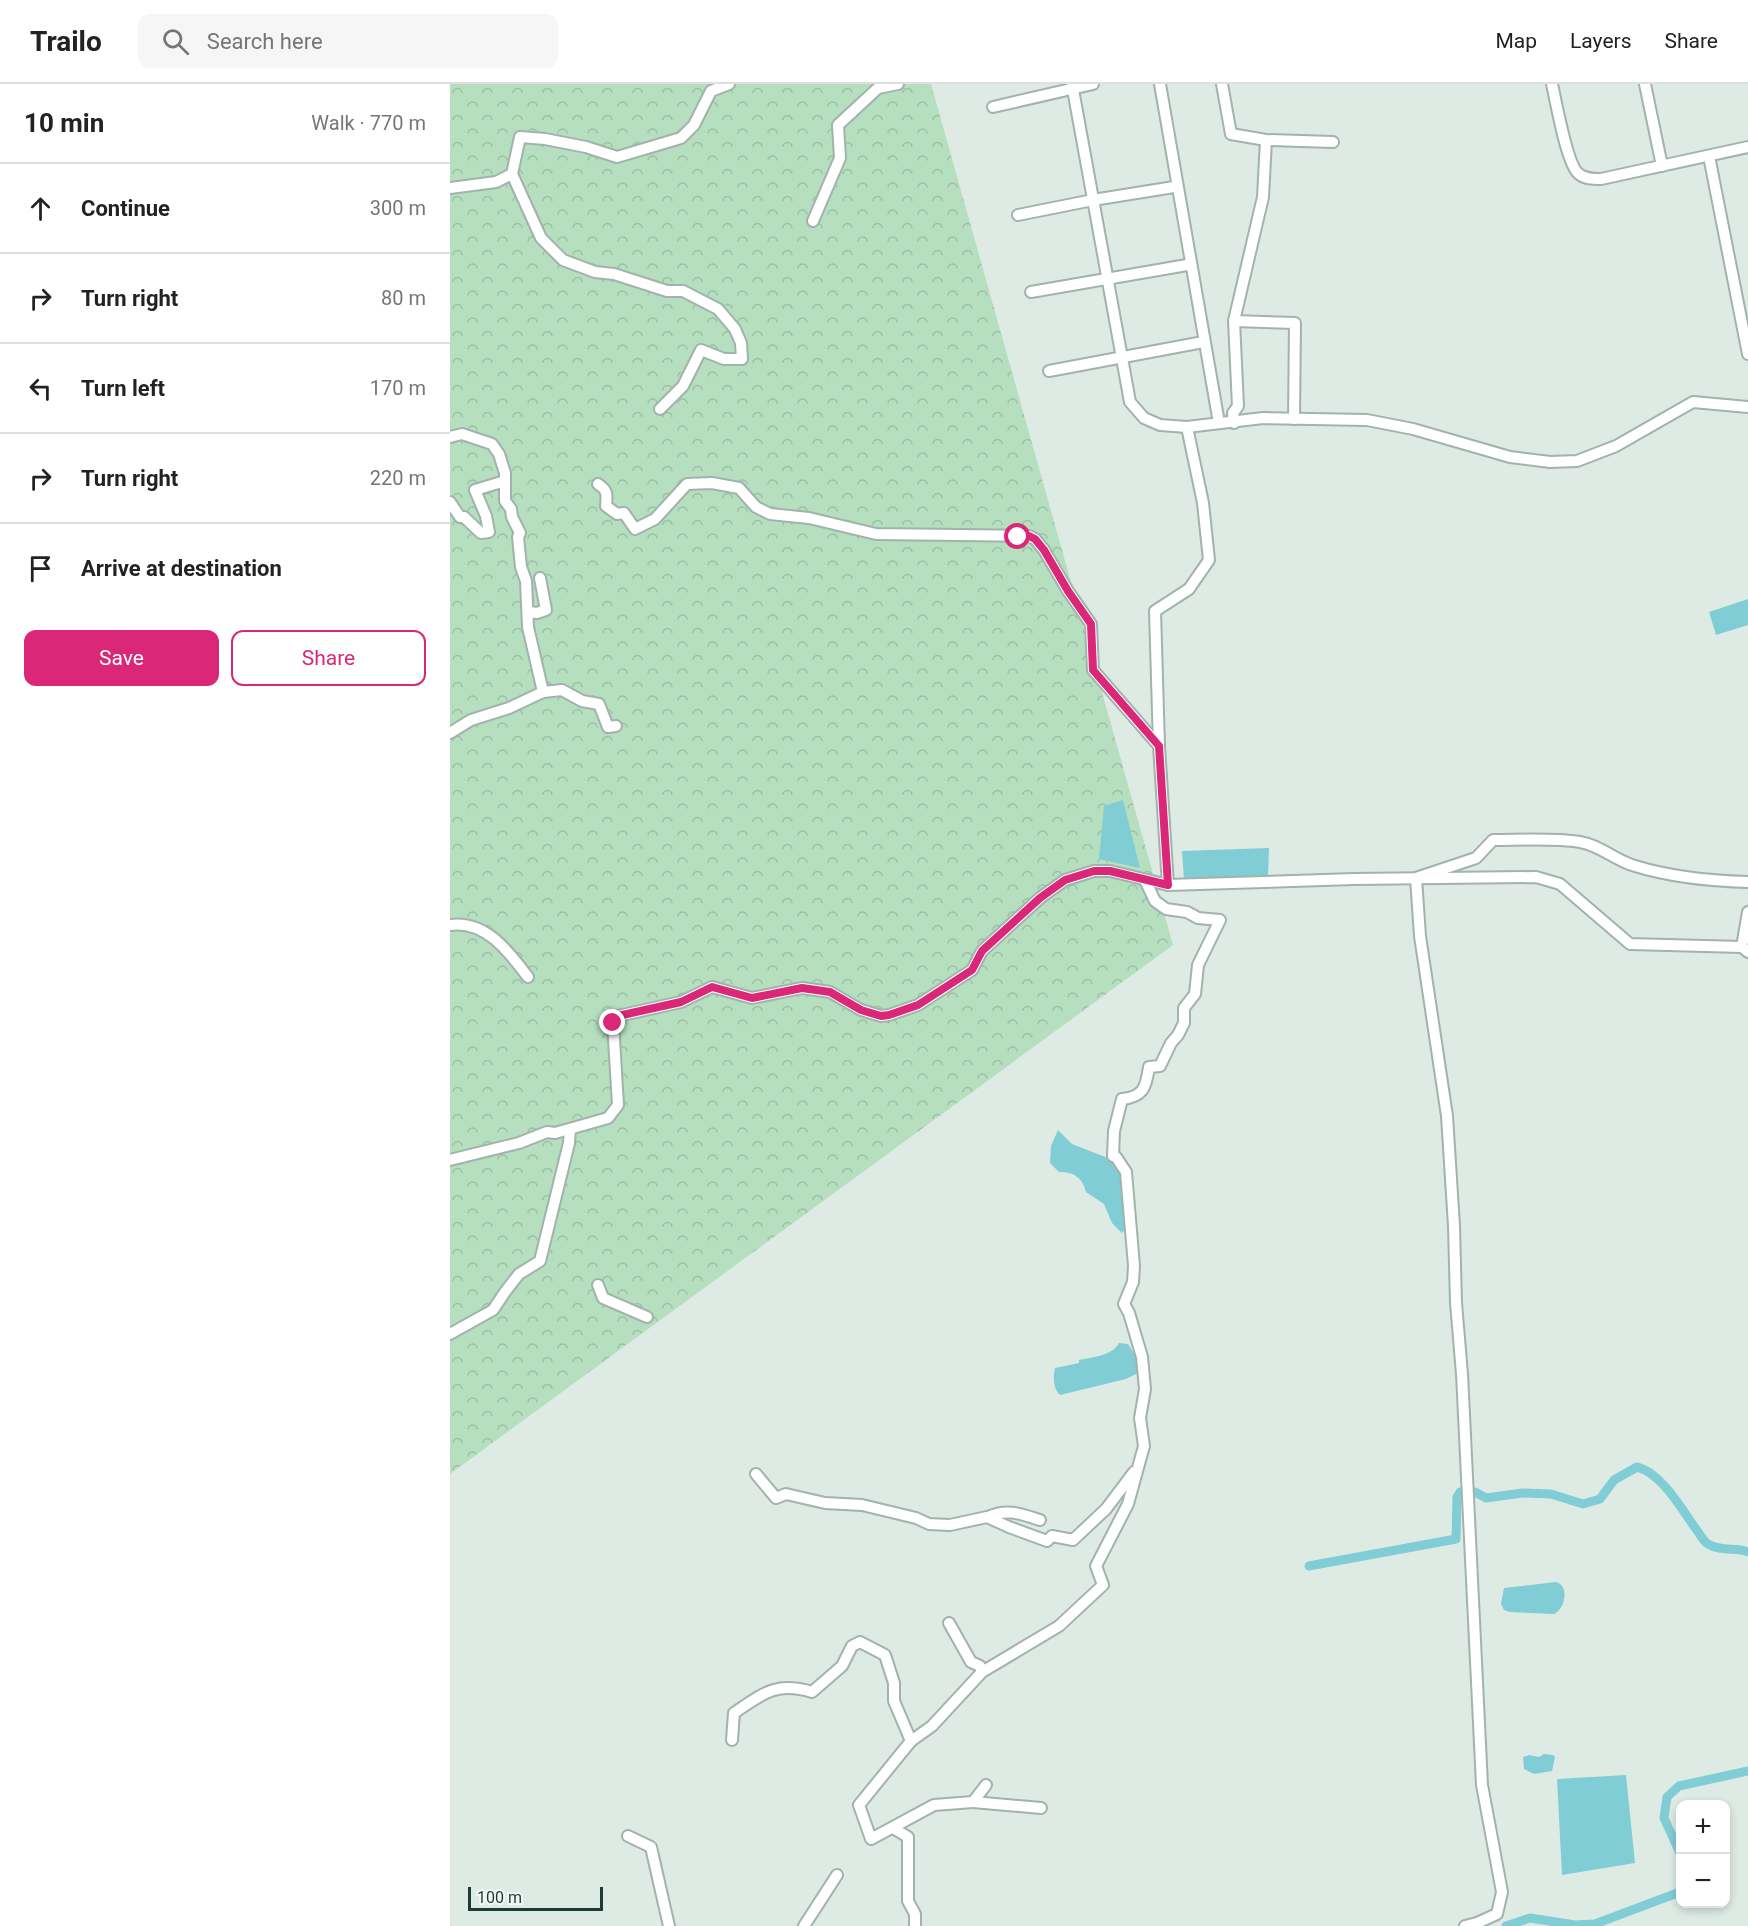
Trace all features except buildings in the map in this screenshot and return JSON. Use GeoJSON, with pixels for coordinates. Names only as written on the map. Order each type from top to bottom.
{"type":"FeatureCollection","features":[{"type":"Feature","properties":{"kind":"street"},"geometry":{"type":"LineString","coordinates":[[660,409],[683,386],[701,350],[724,359],[742,359],[741,343],[735,329],[718,309],[683,291],[668,291],[614,274],[595,272],[563,260],[541,238],[512,174],[520,136],[586,147],[616,157],[681,138],[694,125],[711,91],[729,84]]}},
{"type":"Feature","properties":{"kind":"street"},"geometry":{"type":"LineString","coordinates":[[813,221],[840,158],[838,125],[878,88],[898,84]]}},
{"type":"Feature","properties":{"kind":"street"},"geometry":{"type":"LineString","coordinates":[[993,107],[1072,86],[1093,84]]}},
{"type":"Feature","properties":{"kind":"street"},"geometry":{"type":"LineString","coordinates":[[1160,84],[1219,423]]}},
{"type":"Feature","properties":{"kind":"street"},"geometry":{"type":"LineString","coordinates":[[1222,84],[1231,134],[1266,140],[1333,142]]}},
{"type":"Feature","properties":{"kind":"street"},"geometry":{"type":"LineString","coordinates":[[1552,84],[1569,158],[1576,173],[1586,178],[1601,179],[1748,147]]}},
{"type":"Feature","properties":{"kind":"street"},"geometry":{"type":"LineString","coordinates":[[1645,84],[1662,166]]}},
{"type":"Feature","properties":{"kind":"street"},"geometry":{"type":"LineString","coordinates":[[1072,86],[1130,402],[1144,418],[1160,425],[1187,427],[1263,418],[1367,420],[1413,429],[1510,457],[1550,462],[1578,461],[1616,446],[1693,402],[1748,407]]}},
{"type":"Feature","properties":{"kind":"street"},"geometry":{"type":"LineString","coordinates":[[1234,423],[1233,413],[1238,406],[1234,321],[1263,197],[1266,140]]}},
{"type":"Feature","properties":{"kind":"street"},"geometry":{"type":"LineString","coordinates":[[1709,156],[1748,354]]}},
{"type":"Feature","properties":{"kind":"street"},"geometry":{"type":"LineString","coordinates":[[450,188],[496,182],[512,174]]}},
{"type":"Feature","properties":{"kind":"street"},"geometry":{"type":"LineString","coordinates":[[1018,215],[1174,187]]}},
{"type":"Feature","properties":{"kind":"street"},"geometry":{"type":"LineString","coordinates":[[1031,292],[1187,265]]}},
{"type":"Feature","properties":{"kind":"street"},"geometry":{"type":"LineString","coordinates":[[1234,321],[1295,323],[1294,419]]}},
{"type":"Feature","properties":{"kind":"street"},"geometry":{"type":"LineString","coordinates":[[1048,371],[1198,343]]}},
{"type":"Feature","properties":{"kind":"street"},"geometry":{"type":"LineString","coordinates":[[1168,885],[1159,746],[1155,611],[1189,589],[1209,560],[1203,503],[1187,427]]}},
{"type":"Feature","properties":{"kind":"street"},"geometry":{"type":"LineString","coordinates":[[450,437],[462,434],[492,444],[499,454],[505,473],[505,501],[511,509],[512,517],[520,533],[518,537],[521,567],[526,581],[528,627],[543,692]]}},
{"type":"Feature","properties":{"kind":"street"},"geometry":{"type":"LineString","coordinates":[[450,501],[460,518],[464,517],[480,533],[489,532],[486,516],[475,490],[505,481]]}},
{"type":"Feature","properties":{"kind":"street"},"geometry":{"type":"LineString","coordinates":[[598,484],[606,489],[606,506],[617,514],[624,513],[635,529],[655,519],[687,484],[712,483],[739,488],[756,507],[770,514],[809,518],[876,534],[1029,536],[1035,539],[1044,550],[1091,624],[1093,670],[1159,746]]}},
{"type":"Feature","properties":{"kind":"street"},"geometry":{"type":"LineString","coordinates":[[528,612],[537,613],[546,610],[540,578]]}},
{"type":"Feature","properties":{"kind":"street"},"geometry":{"type":"LineString","coordinates":[[450,733],[471,720],[509,708],[543,692],[562,690],[582,701],[599,704],[608,727],[616,726]]}},
{"type":"Feature","properties":{"kind":"street"},"geometry":{"type":"LineString","coordinates":[[1416,878],[1476,858],[1493,840],[1581,842],[1606,851],[1633,866],[1683,876],[1748,882]]}},
{"type":"Feature","properties":{"kind":"street"},"geometry":{"type":"LineString","coordinates":[[450,1160],[519,1143],[547,1132],[555,1133],[608,1118],[618,1105],[613,1023],[618,1016],[681,1002],[712,987],[752,998],[802,988],[830,992],[861,1010],[881,1016],[889,1015],[918,1005],[972,970],[982,951],[1040,898],[1065,880],[1094,871],[1110,871],[1168,885],[1536,877],[1560,884],[1630,944],[1745,949],[1748,912]]}},
{"type":"Feature","properties":{"kind":"street"},"geometry":{"type":"LineString","coordinates":[[1416,878],[1420,936],[1447,1116],[1482,1785],[1502,1892],[1497,1914],[1465,1926]]}},
{"type":"Feature","properties":{"kind":"street"},"geometry":{"type":"LineString","coordinates":[[1041,1808],[973,1802],[934,1805],[871,1839],[859,1805],[911,1741],[932,1726],[982,1672],[1059,1626],[1103,1585],[1096,1566],[1128,1504],[1144,1446],[1140,1418],[1145,1389],[1142,1357],[1125,1304],[1133,1282],[1134,1266],[1126,1172],[1113,1156],[1114,1131],[1122,1099],[1135,1098],[1141,1093],[1148,1078],[1149,1067],[1160,1066],[1170,1043],[1178,1035],[1184,1023],[1184,1008],[1195,994],[1198,964],[1220,920],[1198,918],[1187,912],[1166,909],[1155,901],[1146,880]]}},
{"type":"Feature","properties":{"kind":"street"},"geometry":{"type":"LineString","coordinates":[[450,924],[488,933],[505,948],[528,977]]}},
{"type":"Feature","properties":{"kind":"street"},"geometry":{"type":"LineString","coordinates":[[450,1334],[494,1310],[519,1274],[540,1261],[570,1129]]}},
{"type":"Feature","properties":{"kind":"street"},"geometry":{"type":"LineString","coordinates":[[598,1285],[603,1298],[647,1317]]}},
{"type":"Feature","properties":{"kind":"street"},"geometry":{"type":"LineString","coordinates":[[988,1518],[1047,1541],[1052,1536],[1073,1540],[1106,1509],[1140,1465]]}},
{"type":"Feature","properties":{"kind":"street"},"geometry":{"type":"LineString","coordinates":[[756,1474],[776,1498],[786,1494],[825,1503],[862,1505],[916,1518],[929,1524],[950,1524],[988,1518],[996,1513],[1009,1511],[1040,1520]]}},
{"type":"Feature","properties":{"kind":"street"},"geometry":{"type":"LineString","coordinates":[[949,1623],[972,1662],[980,1666],[982,1672]]}},
{"type":"Feature","properties":{"kind":"street"},"geometry":{"type":"LineString","coordinates":[[732,1740],[734,1713],[761,1694],[776,1689],[794,1687],[812,1692],[842,1666],[852,1646],[860,1642],[885,1655],[894,1683],[894,1701],[911,1741]]}},
{"type":"Feature","properties":{"kind":"street"},"geometry":{"type":"LineString","coordinates":[[973,1802],[986,1785]]}},
{"type":"Feature","properties":{"kind":"street"},"geometry":{"type":"LineString","coordinates":[[893,1828],[909,1837],[908,1901],[915,1914],[915,1926]]}},
{"type":"Feature","properties":{"kind":"street"},"geometry":{"type":"LineString","coordinates":[[628,1836],[651,1847],[669,1926]]}},
{"type":"Feature","properties":{"kind":"street"},"geometry":{"type":"LineString","coordinates":[[804,1926],[837,1875]]}},
{"type":"Feature","properties":{"kind":"green space"},"geometry":{"type":"Polygon","coordinates":[[[450,84],[931,84],[1173,945],[450,1474],[450,84]]]}},
{"type":"Feature","properties":{"kind":"water"},"geometry":{"type":"Polygon","coordinates":[[[1748,599],[1748,625],[1716,635],[1709,612],[1748,599]]]}},
{"type":"Feature","properties":{"kind":"water"},"geometry":{"type":"Polygon","coordinates":[[[1123,800],[1140,868],[1099,859],[1104,806],[1123,800]]]}},
{"type":"Feature","properties":{"kind":"water"},"geometry":{"type":"Polygon","coordinates":[[[1269,848],[1268,876],[1184,879],[1182,851],[1269,848]]]}},
{"type":"Feature","properties":{"kind":"water"},"geometry":{"type":"Polygon","coordinates":[[[1058,1130],[1072,1144],[1113,1160],[1123,1171],[1127,1227],[1122,1233],[1112,1223],[1104,1204],[1086,1192],[1080,1179],[1073,1174],[1059,1172],[1050,1163],[1051,1146],[1058,1130]]]}},
{"type":"Feature","properties":{"kind":"water"},"geometry":{"type":"Polygon","coordinates":[[[1119,1343],[1128,1344],[1135,1355],[1138,1373],[1126,1379],[1060,1395],[1054,1382],[1055,1368],[1079,1363],[1079,1360],[1107,1353],[1119,1343]]]}},
{"type":"Feature","properties":{"kind":"water"},"geometry":{"type":"Polygon","coordinates":[[[1556,1582],[1563,1588],[1564,1598],[1561,1607],[1554,1614],[1510,1612],[1504,1610],[1501,1604],[1504,1588],[1556,1582]]]}},
{"type":"Feature","properties":{"kind":"water"},"geometry":{"type":"Polygon","coordinates":[[[1544,1754],[1555,1757],[1552,1771],[1534,1774],[1524,1769],[1523,1757],[1529,1755],[1539,1757],[1544,1754]]]}},
{"type":"Feature","properties":{"kind":"water"},"geometry":{"type":"Polygon","coordinates":[[[1626,1775],[1635,1863],[1562,1875],[1557,1779],[1626,1775]]]}},
{"type":"Feature","properties":{"kind":"waterway"},"geometry":{"type":"LineString","coordinates":[[1475,1492],[1486,1498],[1522,1493],[1551,1494],[1583,1504],[1600,1499],[1614,1480],[1637,1467],[1663,1484],[1706,1543],[1718,1548],[1748,1552]]}},
{"type":"Feature","properties":{"kind":"waterway"},"geometry":{"type":"LineString","coordinates":[[1309,1566],[1456,1539],[1457,1497],[1460,1492]]}},
{"type":"Feature","properties":{"kind":"waterway"},"geometry":{"type":"LineString","coordinates":[[1676,1844],[1664,1818],[1667,1797],[1679,1786],[1748,1771]]}},
{"type":"Feature","properties":{"kind":"waterway"},"geometry":{"type":"LineString","coordinates":[[1506,1926],[1530,1918],[1575,1925],[1595,1924],[1676,1894]]}},
{"type":"Feature","properties":{"kind":"route"},"geometry":{"type":"LineString","coordinates":[[613,1023],[618,1016],[681,1002],[712,987],[752,998],[802,988],[830,992],[861,1010],[881,1016],[889,1015],[918,1005],[972,970],[982,951],[1040,898],[1065,880],[1094,871],[1110,871],[1168,885],[1159,746],[1093,670],[1091,624],[1044,550],[1035,539],[1029,536],[1018,537]]}}]}
